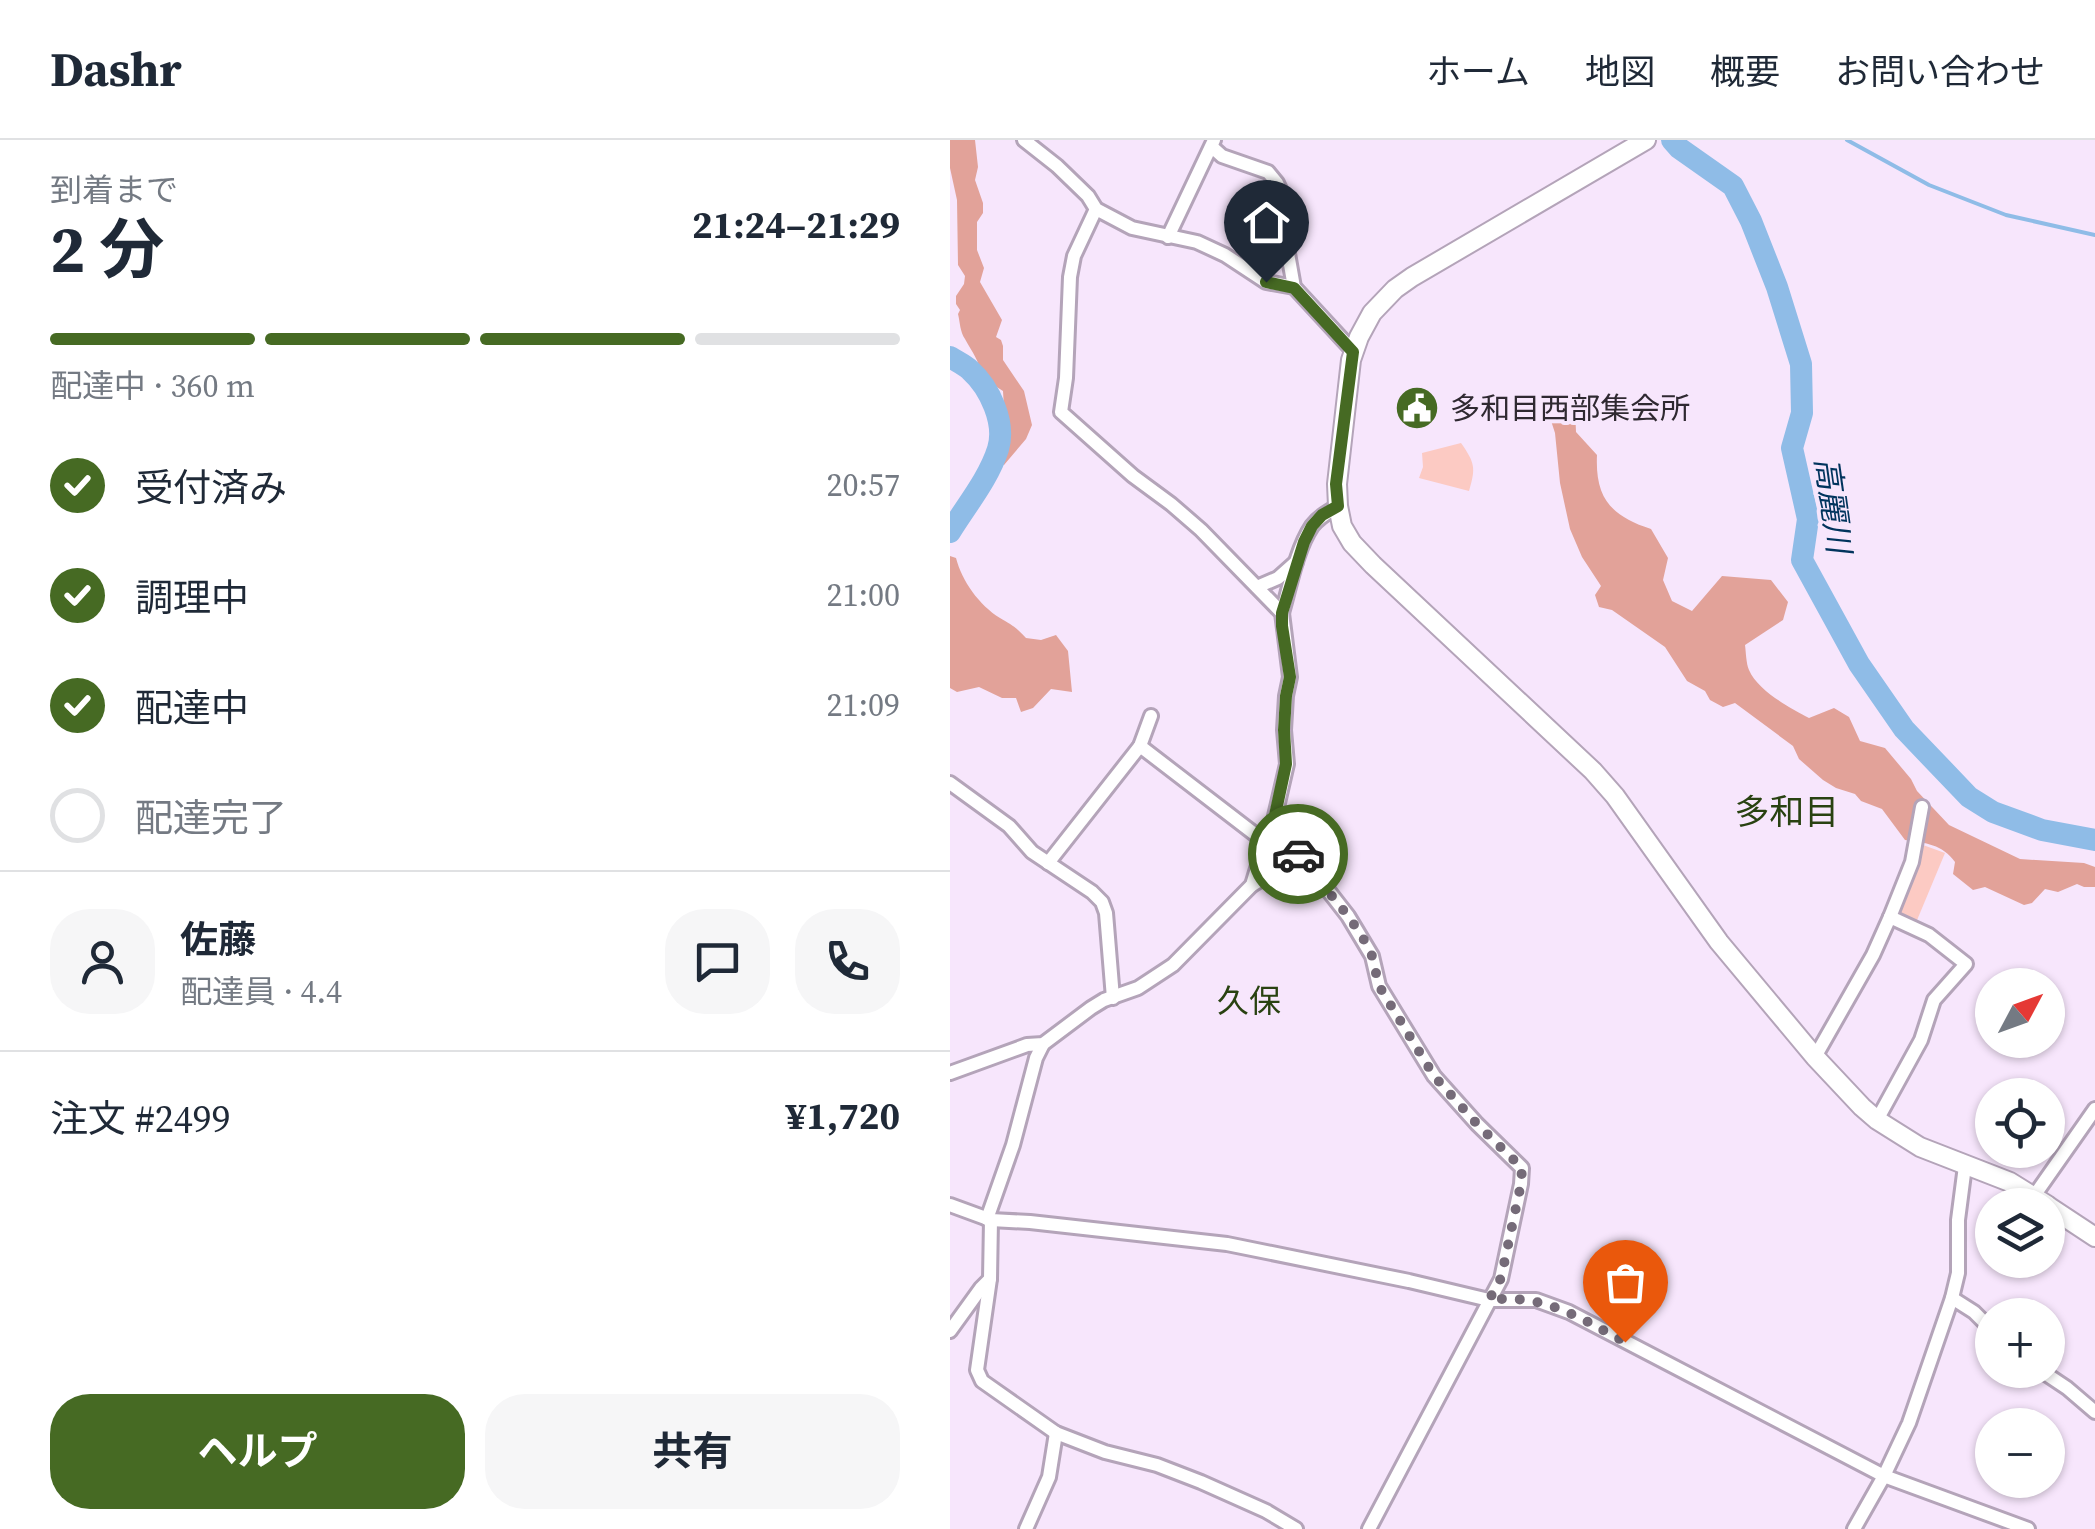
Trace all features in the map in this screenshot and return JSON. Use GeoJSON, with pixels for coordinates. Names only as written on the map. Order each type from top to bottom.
{"type":"FeatureCollection","features":[{"type":"Feature","properties":{"kind":"street"},"geometry":{"type":"LineString","coordinates":[[1024,140],[1057,166],[1096,209],[1132,228],[1214,248],[1266,282],[1294,288]]}},
{"type":"Feature","properties":{"kind":"street"},"geometry":{"type":"LineString","coordinates":[[1646,140],[1394,289],[1372,313],[1353,352],[1336,484],[1342,526],[1356,547],[1593,771],[1719,942],[1843,1089],[1877,1120],[1920,1147],[2020,1188]]}},
{"type":"Feature","properties":{"kind":"street"},"geometry":{"type":"LineString","coordinates":[[1168,237],[1213,143],[1222,156],[1268,172],[1283,196],[1284,231],[1294,288],[1353,352]]}},
{"type":"Feature","properties":{"kind":"street"},"geometry":{"type":"LineString","coordinates":[[1096,209],[1074,256],[1070,277],[1061,412],[1133,476],[1172,504],[1282,613]]}},
{"type":"Feature","properties":{"kind":"street"},"geometry":{"type":"LineString","coordinates":[[1252,885],[1286,764],[1284,730],[1290,677],[1282,613],[1312,526],[1338,506]]}},
{"type":"Feature","properties":{"kind":"street"},"geometry":{"type":"LineString","coordinates":[[1258,587],[1278,578],[1298,560]]}},
{"type":"Feature","properties":{"kind":"street"},"geometry":{"type":"LineString","coordinates":[[1048,864],[1140,746],[1151,716]]}},
{"type":"Feature","properties":{"kind":"street"},"geometry":{"type":"LineString","coordinates":[[1140,746],[1309,866],[1362,936],[1372,956],[1379,986],[1434,1076],[1522,1168],[1501,1278],[1369,1529]]}},
{"type":"Feature","properties":{"kind":"street"},"geometry":{"type":"LineString","coordinates":[[950,783],[1009,826],[1032,852],[1102,902],[1113,998]]}},
{"type":"Feature","properties":{"kind":"street"},"geometry":{"type":"LineString","coordinates":[[1815,1057],[1874,955],[1912,862],[1922,807]]}},
{"type":"Feature","properties":{"kind":"street"},"geometry":{"type":"LineString","coordinates":[[1296,1529],[1266,1510],[1202,1482],[1056,1433],[982,1381],[976,1370],[990,1279],[989,1219],[1043,1044],[1090,1008],[1138,988],[1173,965],[1252,885],[1287,864],[1309,866]]}},
{"type":"Feature","properties":{"kind":"street"},"geometry":{"type":"LineString","coordinates":[[1877,1120],[1922,1040],[1934,1000],[1966,964],[1929,935],[1890,917]]}},
{"type":"Feature","properties":{"kind":"street"},"geometry":{"type":"LineString","coordinates":[[950,1073],[1027,1045],[1043,1044]]}},
{"type":"Feature","properties":{"kind":"street"},"geometry":{"type":"LineString","coordinates":[[2051,1188],[2095,1109]]}},
{"type":"Feature","properties":{"kind":"street"},"geometry":{"type":"LineString","coordinates":[[1854,1529],[1909,1423],[1952,1298],[1958,1273],[1958,1220],[1965,1166]]}},
{"type":"Feature","properties":{"kind":"street"},"geometry":{"type":"LineString","coordinates":[[950,1205],[989,1219],[1227,1244],[1489,1300],[1536,1300],[1568,1312],[1884,1476],[2028,1529]]}},
{"type":"Feature","properties":{"kind":"street"},"geometry":{"type":"LineString","coordinates":[[2065,1217],[2095,1237]]}},
{"type":"Feature","properties":{"kind":"street"},"geometry":{"type":"LineString","coordinates":[[950,1331],[990,1279]]}},
{"type":"Feature","properties":{"kind":"street"},"geometry":{"type":"LineString","coordinates":[[1952,1298],[1975,1313]]}},
{"type":"Feature","properties":{"kind":"street"},"geometry":{"type":"LineString","coordinates":[[2065,1387],[2095,1412]]}},
{"type":"Feature","properties":{"kind":"street"},"geometry":{"type":"LineString","coordinates":[[1026,1529],[1049,1477],[1056,1433]]}},
{"type":"Feature","properties":{"kind":"shaded area"},"geometry":{"type":"Polygon","coordinates":[[[950,140],[975,140],[975,180],[983,203],[983,213],[977,222],[977,250],[984,268],[980,282],[1002,320],[996,337],[1003,346],[1003,360],[1024,391],[1032,425],[1026,439],[1004,465],[999,462],[1006,442],[1003,391],[981,377],[962,333],[956,304],[965,276],[958,265],[957,200],[950,168],[950,140]]]}},
{"type":"Feature","properties":{"kind":"shaded area"},"geometry":{"type":"Polygon","coordinates":[[[1543,396],[1557,397],[1575,409],[1576,432],[1597,455],[1599,483],[1608,503],[1625,518],[1651,529],[1668,558],[1663,580],[1672,601],[1692,611],[1722,576],[1771,580],[1788,602],[1783,620],[1745,645],[1749,670],[1767,692],[1809,718],[1834,708],[1849,717],[1860,741],[1885,748],[1949,825],[2020,859],[2095,867],[2095,887],[2077,884],[2058,892],[2045,889],[2032,903],[2024,905],[1985,887],[1973,890],[1953,874],[1955,862],[1945,851],[1905,840],[1882,809],[1823,780],[1799,759],[1793,746],[1735,703],[1723,707],[1710,700],[1705,691],[1687,681],[1665,647],[1612,610],[1599,607],[1595,595],[1601,586],[1570,529],[1555,433],[1543,396]]]}},
{"type":"Feature","properties":{"kind":"shaded area"},"geometry":{"type":"Polygon","coordinates":[[[1461,443],[1473,466],[1469,491],[1419,478],[1422,453],[1461,443]]]}},
{"type":"Feature","properties":{"kind":"shaded area"},"geometry":{"type":"Polygon","coordinates":[[[950,556],[956,558],[972,592],[992,613],[1026,638],[1041,640],[1056,635],[1068,651],[1072,692],[1051,689],[1033,708],[1021,712],[1016,698],[1002,698],[979,687],[957,692],[950,688],[950,556]]]}},
{"type":"Feature","properties":{"kind":"shaded area"},"geometry":{"type":"Polygon","coordinates":[[[1923,845],[1945,853],[1915,925],[1894,915],[1923,845]]]}},
{"type":"Feature","properties":{"kind":"waterway","name":"高麗川"},"geometry":{"type":"LineString","coordinates":[[1672,140],[1733,186],[1777,287],[1801,364],[1802,413],[1792,448],[1808,519],[1802,560],[1859,664],[1904,729],[1969,797],[1993,812],[2042,830],[2095,840]]}},
{"type":"Feature","properties":{"kind":"waterway"},"geometry":{"type":"LineString","coordinates":[[1847,140],[1929,185],[2006,215],[2095,235]]}},
{"type":"Feature","properties":{"kind":"waterway","name":"高麗川"},"geometry":{"type":"LineString","coordinates":[[950,357],[968,368],[984,386],[1000,428],[998,449],[989,471],[950,532]]}},
{"type":"Feature","properties":{"kind":"way so far"},"geometry":{"type":"LineString","coordinates":[[1298,854],[1362,936],[1372,956],[1379,986],[1434,1076],[1522,1168],[1501,1278],[1489,1300],[1536,1300],[1625,1342]]}},
{"type":"Feature","properties":{"kind":"place","name":"多和目西部集会所"},"geometry":{"type":"Point","coordinates":[1417,408]}},
{"type":"Feature","properties":{"kind":"district","name":"多和目"},"geometry":{"type":"Point","coordinates":[1787,812]}},
{"type":"Feature","properties":{"kind":"district","name":"久保"},"geometry":{"type":"Point","coordinates":[1249,1001]}},
{"type":"Feature","properties":{"kind":"route"},"geometry":{"type":"LineString","coordinates":[[1266,282],[1294,288],[1353,352],[1336,484],[1338,506],[1312,526],[1282,613],[1290,677],[1284,730],[1286,764],[1272,829],[1298,854]]}}]}
